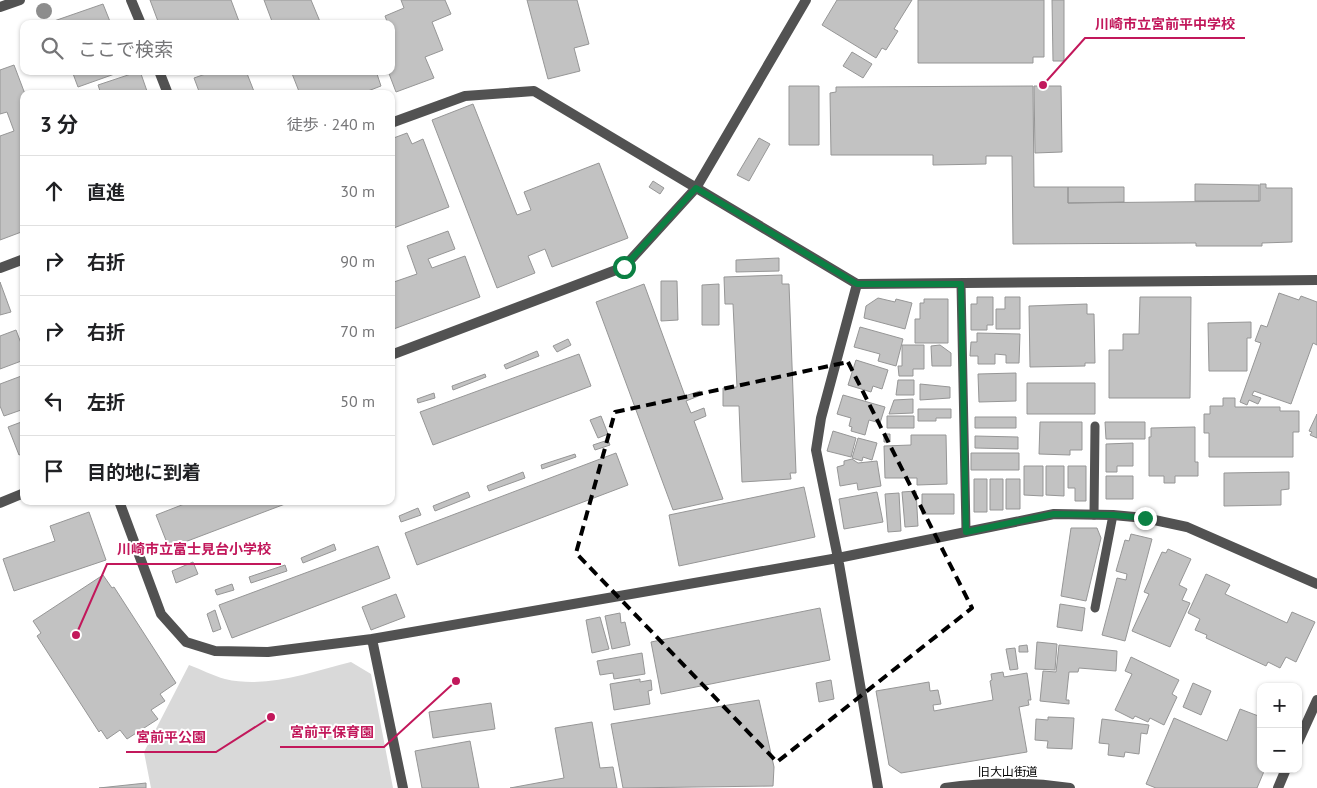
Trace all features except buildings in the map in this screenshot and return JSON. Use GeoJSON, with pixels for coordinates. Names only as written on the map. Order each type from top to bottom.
{"type":"FeatureCollection","features":[{"type":"Feature","properties":{"kind":"street"},"geometry":{"type":"LineString","coordinates":[[0,8],[20,0]]}},
{"type":"Feature","properties":{"kind":"street"},"geometry":{"type":"LineString","coordinates":[[131,0],[139,20]]}},
{"type":"Feature","properties":{"kind":"street"},"geometry":{"type":"LineString","coordinates":[[395,353],[624,267],[696,188],[806,0]]}},
{"type":"Feature","properties":{"kind":"street"},"geometry":{"type":"LineString","coordinates":[[161,75],[167,90]]}},
{"type":"Feature","properties":{"kind":"street"},"geometry":{"type":"LineString","coordinates":[[395,122],[465,96],[534,91],[857,284],[1317,280]]}},
{"type":"Feature","properties":{"kind":"street"},"geometry":{"type":"LineString","coordinates":[[0,268],[20,260]]}},
{"type":"Feature","properties":{"kind":"street"},"geometry":{"type":"LineString","coordinates":[[857,284],[821,418],[816,450],[838,558],[878,788]]}},
{"type":"Feature","properties":{"kind":"street"},"geometry":{"type":"LineString","coordinates":[[0,502],[20,495]]}},
{"type":"Feature","properties":{"kind":"street"},"geometry":{"type":"LineString","coordinates":[[120,505],[161,614],[186,642],[215,650],[268,652],[372,639],[838,558],[1054,514],[1113,515],[1145,518],[1187,527],[1317,584]]}},
{"type":"Feature","properties":{"kind":"street"},"geometry":{"type":"LineString","coordinates":[[372,639],[403,788]]}},
{"type":"Feature","properties":{"kind":"street"},"geometry":{"type":"LineString","coordinates":[[1302,733],[1317,700]]}},
{"type":"Feature","properties":{"kind":"street"},"geometry":{"type":"LineString","coordinates":[[1278,788],[1284,773]]}},
{"type":"Feature","properties":{"kind":"street","name":"旧大山街道"},"geometry":{"type":"LineString","coordinates":[[945,788],[974,784],[1030,783],[1070,788]]}},
{"type":"Feature","properties":{"kind":"lane"},"geometry":{"type":"LineString","coordinates":[[961,284],[966,532]]}},
{"type":"Feature","properties":{"kind":"lane"},"geometry":{"type":"LineString","coordinates":[[1094,515],[1095,426]]}},
{"type":"Feature","properties":{"kind":"lane"},"geometry":{"type":"LineString","coordinates":[[1095,608],[1113,515]]}},
{"type":"Feature","properties":{"kind":"highlighted area"},"geometry":{"type":"Polygon","coordinates":[[[848,362],[972,608],[777,762],[576,553],[615,412],[848,362]]]}},
{"type":"Feature","properties":{"kind":"shaded area"},"geometry":{"type":"Polygon","coordinates":[[[351,662],[371,674],[393,788],[151,788],[144,752],[189,665],[225,679],[257,682],[289,678],[351,662]]]}},
{"type":"Feature","properties":{"kind":"place","name":"川崎市立宮前平中学校"},"geometry":{"type":"Point","coordinates":[1043,85]}},
{"type":"Feature","properties":{"kind":"place","name":"川崎市立富士見台小学校"},"geometry":{"type":"Point","coordinates":[76,635]}},
{"type":"Feature","properties":{"kind":"place","name":"宮前平保育園"},"geometry":{"type":"Point","coordinates":[456,681]}},
{"type":"Feature","properties":{"kind":"place","name":"宮前平公園"},"geometry":{"type":"Point","coordinates":[271,717]}},
{"type":"Feature","properties":{"kind":"route"},"geometry":{"type":"LineString","coordinates":[[624,267],[696,188],[857,284],[961,284],[966,532],[1054,514],[1113,515],[1145,518]]}}]}
